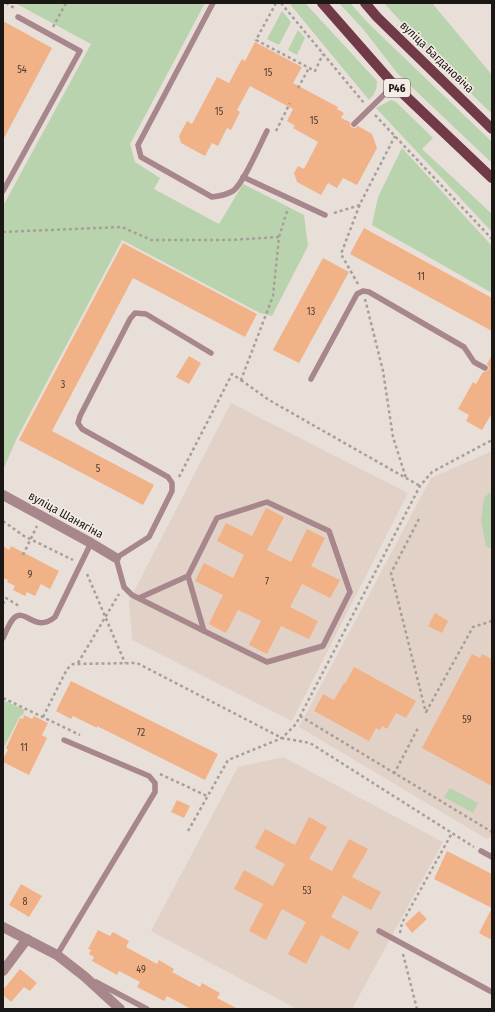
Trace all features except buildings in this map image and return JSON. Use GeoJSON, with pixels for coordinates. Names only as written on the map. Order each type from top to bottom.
{"type":"FeatureCollection","features":[{"type":"Feature","properties":{"kind":"main road","name":"Р46"},"geometry":{"type":"LineString","coordinates":[[322,3],[394,85],[492,178]]}},
{"type":"Feature","properties":{"kind":"main road","name":"вуліца Багдановіча"},"geometry":{"type":"LineString","coordinates":[[365,3],[377,17],[492,129]]}},
{"type":"Feature","properties":{"kind":"street","name":"вуліца Шанягіна"},"geometry":{"type":"LineString","coordinates":[[3,496],[116,558]]}},
{"type":"Feature","properties":{"kind":"street"},"geometry":{"type":"LineString","coordinates":[[3,926],[57,955],[84,976],[120,1009]]}},
{"type":"Feature","properties":{"kind":"street"},"geometry":{"type":"LineString","coordinates":[[3,971],[27,939]]}},
{"type":"Feature","properties":{"kind":"lane"},"geometry":{"type":"LineString","coordinates":[[213,3],[138,145],[141,157],[212,196],[222,196],[234,190],[244,177],[267,131]]}},
{"type":"Feature","properties":{"kind":"lane"},"geometry":{"type":"LineString","coordinates":[[3,191],[80,51],[18,17]]}},
{"type":"Feature","properties":{"kind":"lane"},"geometry":{"type":"LineString","coordinates":[[354,124],[394,85]]}},
{"type":"Feature","properties":{"kind":"lane"},"geometry":{"type":"LineString","coordinates":[[244,177],[325,215]]}},
{"type":"Feature","properties":{"kind":"lane"},"geometry":{"type":"LineString","coordinates":[[311,379],[357,294],[362,291],[369,292],[464,347],[474,362],[485,368]]}},
{"type":"Feature","properties":{"kind":"lane"},"geometry":{"type":"LineString","coordinates":[[139,598],[188,576],[217,518],[267,502],[329,531],[350,592],[323,646],[267,662],[132,595],[124,587],[116,558],[149,537],[172,491],[172,483],[168,477],[82,429],[78,423],[80,416],[130,319],[135,314],[146,314],[211,353]]}},
{"type":"Feature","properties":{"kind":"lane"},"geometry":{"type":"LineString","coordinates":[[3,638],[12,619],[17,615],[22,615],[38,623],[44,623],[55,617],[91,543]]}},
{"type":"Feature","properties":{"kind":"lane"},"geometry":{"type":"LineString","coordinates":[[188,576],[204,631]]}},
{"type":"Feature","properties":{"kind":"lane"},"geometry":{"type":"LineString","coordinates":[[57,955],[155,792],[155,783],[149,776],[64,740]]}},
{"type":"Feature","properties":{"kind":"lane"},"geometry":{"type":"LineString","coordinates":[[481,851],[492,857]]}},
{"type":"Feature","properties":{"kind":"lane"},"geometry":{"type":"LineString","coordinates":[[379,930],[492,992]]}},
{"type":"Feature","properties":{"kind":"lane"},"geometry":{"type":"LineString","coordinates":[[84,976],[147,1009]]}},
{"type":"Feature","properties":{"kind":"path"},"geometry":{"type":"LineString","coordinates":[[49,34],[66,3]]}},
{"type":"Feature","properties":{"kind":"path"},"geometry":{"type":"LineString","coordinates":[[276,3],[256,40],[314,71],[324,54]]}},
{"type":"Feature","properties":{"kind":"path"},"geometry":{"type":"LineString","coordinates":[[281,3],[369,108],[492,239]]}},
{"type":"Feature","properties":{"kind":"path"},"geometry":{"type":"LineString","coordinates":[[298,88],[309,68]]}},
{"type":"Feature","properties":{"kind":"path"},"geometry":{"type":"LineString","coordinates":[[395,136],[360,204],[342,254],[362,291],[383,371],[393,437],[406,478]]}},
{"type":"Feature","properties":{"kind":"path"},"geometry":{"type":"LineString","coordinates":[[241,380],[273,296],[279,237],[290,199]]}},
{"type":"Feature","properties":{"kind":"path"},"geometry":{"type":"LineString","coordinates":[[325,215],[360,204]]}},
{"type":"Feature","properties":{"kind":"path"},"geometry":{"type":"LineString","coordinates":[[3,232],[122,227],[151,240],[228,240],[279,237]]}},
{"type":"Feature","properties":{"kind":"path"},"geometry":{"type":"LineString","coordinates":[[172,491],[232,374],[269,400],[420,486]]}},
{"type":"Feature","properties":{"kind":"path"},"geometry":{"type":"LineString","coordinates":[[23,555],[42,517]]}},
{"type":"Feature","properties":{"kind":"path"},"geometry":{"type":"LineString","coordinates":[[419,519],[391,573],[426,712],[473,627],[492,621]]}},
{"type":"Feature","properties":{"kind":"path"},"geometry":{"type":"LineString","coordinates":[[3,521],[31,540],[75,561]]}},
{"type":"Feature","properties":{"kind":"path"},"geometry":{"type":"LineString","coordinates":[[82,563],[125,663]]}},
{"type":"Feature","properties":{"kind":"path"},"geometry":{"type":"LineString","coordinates":[[78,663],[124,587]]}},
{"type":"Feature","properties":{"kind":"path"},"geometry":{"type":"LineString","coordinates":[[3,604],[6,598],[25,608]]}},
{"type":"Feature","properties":{"kind":"path"},"geometry":{"type":"LineString","coordinates":[[43,717],[67,669],[73,664],[138,663],[282,738],[310,743],[481,851]]}},
{"type":"Feature","properties":{"kind":"path"},"geometry":{"type":"LineString","coordinates":[[300,716],[492,832]]}},
{"type":"Feature","properties":{"kind":"path"},"geometry":{"type":"LineString","coordinates":[[394,774],[419,726]]}},
{"type":"Feature","properties":{"kind":"path"},"geometry":{"type":"LineString","coordinates":[[418,1009],[400,942],[402,923],[452,833]]}},
{"type":"Feature","properties":{"kind":"shaded area"},"geometry":{"type":"Polygon","coordinates":[[[231,403],[408,493],[292,721],[132,640],[129,601],[231,403]]]}},
{"type":"Feature","properties":{"kind":"shaded area"},"geometry":{"type":"Polygon","coordinates":[[[492,451],[492,836],[487,839],[299,727],[431,478],[492,451]]]}},
{"type":"Feature","properties":{"kind":"shaded area"},"geometry":{"type":"Polygon","coordinates":[[[283,757],[443,842],[352,1009],[297,1009],[151,931],[238,767],[283,757]]]}},
{"type":"Feature","properties":{"kind":"green space"},"geometry":{"type":"Polygon","coordinates":[[[15,3],[205,3],[130,144],[135,162],[160,178],[154,189],[219,224],[243,184],[304,215],[308,246],[272,316],[260,313],[122,240],[16,440],[3,470],[3,206],[91,44],[15,3]]]}},
{"type":"Feature","properties":{"kind":"green space"},"geometry":{"type":"Polygon","coordinates":[[[289,3],[305,3],[377,81],[377,86],[373,96],[369,100],[289,3]]]}},
{"type":"Feature","properties":{"kind":"green space"},"geometry":{"type":"Polygon","coordinates":[[[339,3],[350,3],[369,24],[492,142],[492,163],[398,74],[363,29],[339,3]]]}},
{"type":"Feature","properties":{"kind":"green space"},"geometry":{"type":"Polygon","coordinates":[[[384,3],[432,3],[492,75],[492,114],[426,49],[384,3]]]}},
{"type":"Feature","properties":{"kind":"green space"},"geometry":{"type":"Polygon","coordinates":[[[282,11],[291,22],[279,45],[267,39],[282,11]]]}},
{"type":"Feature","properties":{"kind":"green space"},"geometry":{"type":"Polygon","coordinates":[[[298,30],[305,38],[297,55],[288,50],[298,30]]]}},
{"type":"Feature","properties":{"kind":"green space"},"geometry":{"type":"Polygon","coordinates":[[[391,100],[396,102],[433,138],[422,149],[492,214],[492,232],[376,108],[391,100]]]}},
{"type":"Feature","properties":{"kind":"green space"},"geometry":{"type":"Polygon","coordinates":[[[402,148],[492,246],[492,293],[372,225],[378,197],[402,148]]]}},
{"type":"Feature","properties":{"kind":"green space"},"geometry":{"type":"Polygon","coordinates":[[[492,491],[492,549],[486,546],[481,520],[484,498],[492,491]]]}},
{"type":"Feature","properties":{"kind":"green space"},"geometry":{"type":"Polygon","coordinates":[[[3,700],[25,710],[22,716],[20,716],[3,749],[3,700]]]}},
{"type":"Feature","properties":{"kind":"green space"},"geometry":{"type":"Polygon","coordinates":[[[450,788],[478,803],[473,813],[444,797],[450,788]]]}}]}
